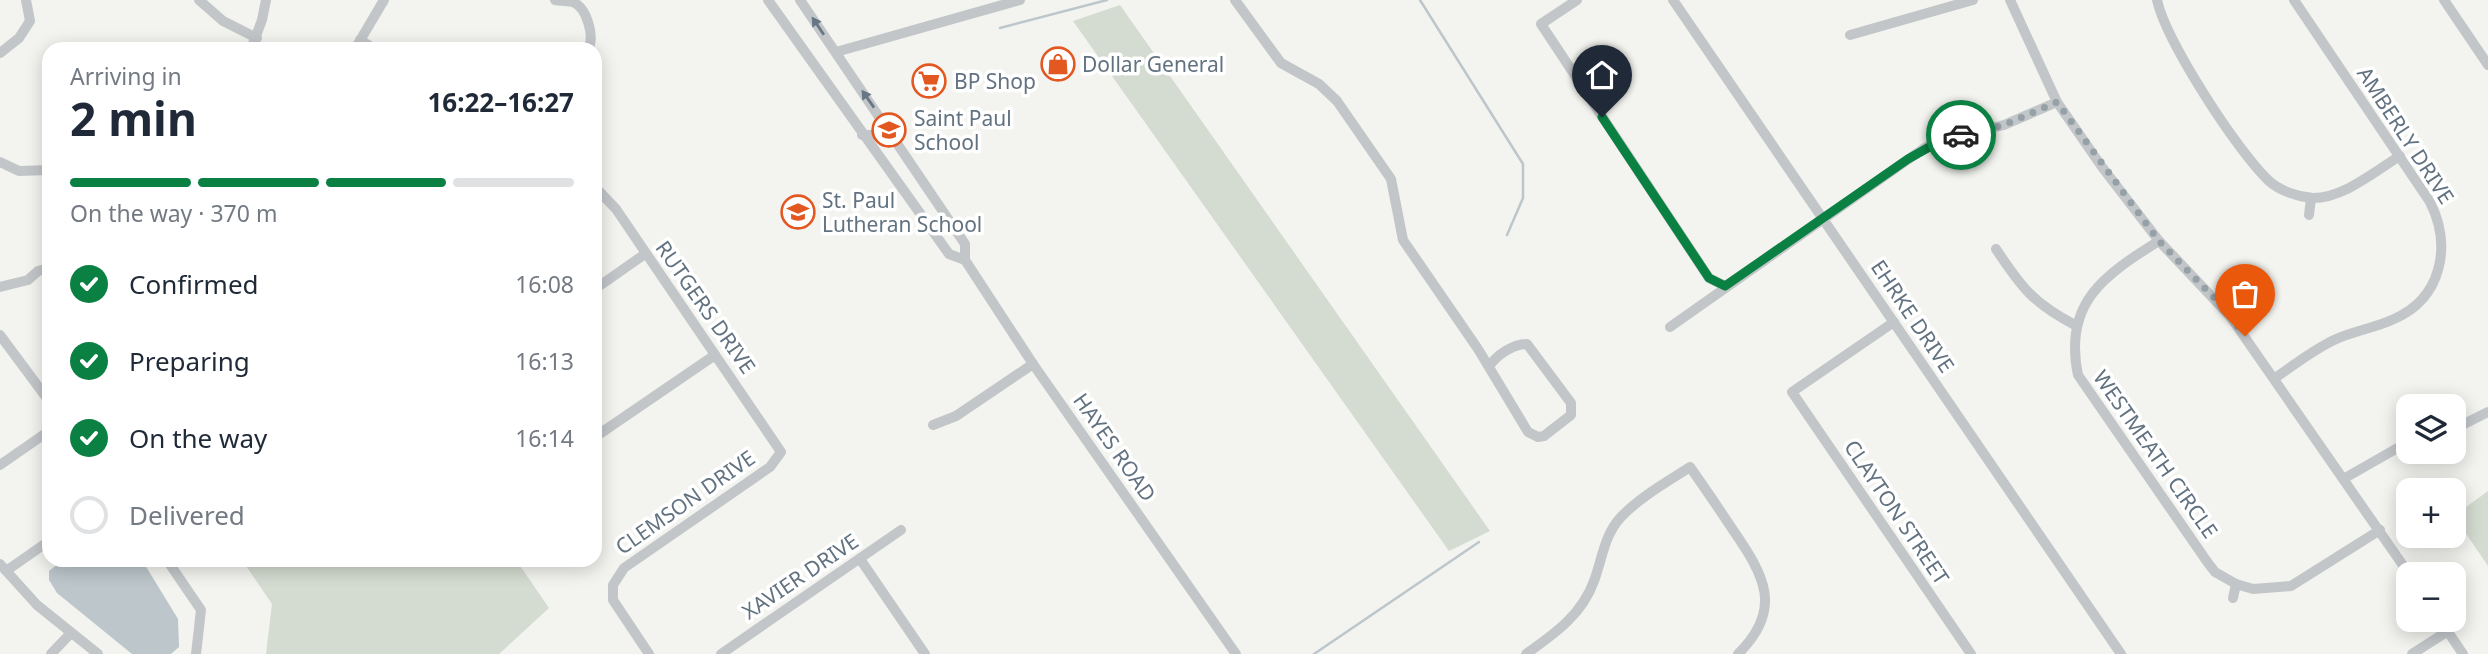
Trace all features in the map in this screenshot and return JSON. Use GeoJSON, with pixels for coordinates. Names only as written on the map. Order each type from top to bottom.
{"type":"FeatureCollection","features":[{"type":"Feature","properties":{"kind":"street"},"geometry":{"type":"LineString","coordinates":[[0,53],[19,38],[30,21],[26,0]]}},
{"type":"Feature","properties":{"kind":"street"},"geometry":{"type":"LineString","coordinates":[[199,0],[223,21],[257,38]]}},
{"type":"Feature","properties":{"kind":"street"},"geometry":{"type":"LineString","coordinates":[[255,42],[266,0]]}},
{"type":"Feature","properties":{"kind":"street"},"geometry":{"type":"LineString","coordinates":[[358,42],[384,0]]}},
{"type":"Feature","properties":{"kind":"street"},"geometry":{"type":"LineString","coordinates":[[555,0],[573,2],[580,7],[590,30],[591,42]]}},
{"type":"Feature","properties":{"kind":"street","name":"HAYES ROAD"},"geometry":{"type":"LineString","coordinates":[[768,0],[949,254],[965,260]]}},
{"type":"Feature","properties":{"kind":"street","name":"HAYES ROAD"},"geometry":{"type":"LineString","coordinates":[[800,0],[965,244],[965,260],[1033,364],[1236,654]]}},
{"type":"Feature","properties":{"kind":"street"},"geometry":{"type":"LineString","coordinates":[[836,52],[1020,0]]}},
{"type":"Feature","properties":{"kind":"street"},"geometry":{"type":"LineString","coordinates":[[1235,0],[1281,63],[1320,84],[1337,101],[1391,179],[1403,240],[1489,367],[1504,397],[1531,435],[1544,436],[1571,415],[1571,403],[1527,344],[1515,346],[1496,358],[1489,367]]}},
{"type":"Feature","properties":{"kind":"street"},"geometry":{"type":"LineString","coordinates":[[1577,0],[1541,24],[1709,278],[1725,286]]}},
{"type":"Feature","properties":{"kind":"street","name":"EHRKE DRIVE"},"geometry":{"type":"LineString","coordinates":[[1673,0],[2121,654]]}},
{"type":"Feature","properties":{"kind":"street"},"geometry":{"type":"LineString","coordinates":[[1850,35],[1973,0]]}},
{"type":"Feature","properties":{"kind":"street"},"geometry":{"type":"LineString","coordinates":[[2010,0],[2057,102],[2159,241],[2224,308],[2401,562]]}},
{"type":"Feature","properties":{"kind":"street"},"geometry":{"type":"LineString","coordinates":[[2157,0],[2170,38],[2235,141],[2274,185],[2311,198],[2350,187],[2400,156]]}},
{"type":"Feature","properties":{"kind":"street","name":"AMBERLY DRIVE"},"geometry":{"type":"LineString","coordinates":[[2275,378],[2333,340],[2404,314],[2420,301],[2437,276],[2443,249],[2439,221],[2430,202],[2294,0]]}},
{"type":"Feature","properties":{"kind":"street"},"geometry":{"type":"LineString","coordinates":[[2444,0],[2488,65]]}},
{"type":"Feature","properties":{"kind":"street"},"geometry":{"type":"LineString","coordinates":[[1670,327],[1908,159],[1940,141],[2004,125],[2057,102]]}},
{"type":"Feature","properties":{"kind":"street"},"geometry":{"type":"LineString","coordinates":[[862,135],[875,135],[889,129]]}},
{"type":"Feature","properties":{"kind":"street"},"geometry":{"type":"LineString","coordinates":[[0,162],[19,171],[42,170]]}},
{"type":"Feature","properties":{"kind":"street","name":"RUTGERS DRIVE"},"geometry":{"type":"LineString","coordinates":[[602,194],[617,209],[645,254],[779,444],[781,452]]}},
{"type":"Feature","properties":{"kind":"street"},"geometry":{"type":"LineString","coordinates":[[2309,215],[2311,198]]}},
{"type":"Feature","properties":{"kind":"street","name":"WESTMEATH CIRCLE"},"geometry":{"type":"LineString","coordinates":[[2159,241],[2107,277],[2089,298],[2075,325],[2075,359],[2085,387],[2208,563],[2216,572],[2236,584]]}},
{"type":"Feature","properties":{"kind":"street"},"geometry":{"type":"LineString","coordinates":[[1996,249],[2029,296],[2047,311],[2075,325]]}},
{"type":"Feature","properties":{"kind":"street"},"geometry":{"type":"LineString","coordinates":[[602,284],[645,254]]}},
{"type":"Feature","properties":{"kind":"street"},"geometry":{"type":"LineString","coordinates":[[0,287],[42,271]]}},
{"type":"Feature","properties":{"kind":"street","name":"CLAYTON STREET"},"geometry":{"type":"LineString","coordinates":[[1894,321],[1792,392],[1971,654]]}},
{"type":"Feature","properties":{"kind":"street"},"geometry":{"type":"LineString","coordinates":[[0,335],[42,392]]}},
{"type":"Feature","properties":{"kind":"street"},"geometry":{"type":"LineString","coordinates":[[602,432],[715,355]]}},
{"type":"Feature","properties":{"kind":"street"},"geometry":{"type":"LineString","coordinates":[[933,425],[956,416],[1033,364]]}},
{"type":"Feature","properties":{"kind":"street"},"geometry":{"type":"LineString","coordinates":[[2466,423],[2488,412]]}},
{"type":"Feature","properties":{"kind":"street"},"geometry":{"type":"LineString","coordinates":[[0,465],[42,436]]}},
{"type":"Feature","properties":{"kind":"street"},"geometry":{"type":"LineString","coordinates":[[2344,478],[2396,449]]}},
{"type":"Feature","properties":{"kind":"street","name":"CLEMSON DRIVE"},"geometry":{"type":"LineString","coordinates":[[649,654],[618,612],[613,600],[613,585],[624,568],[770,467],[781,452]]}},
{"type":"Feature","properties":{"kind":"street"},"geometry":{"type":"LineString","coordinates":[[1526,654],[1556,632],[1580,609],[1591,589],[1604,548],[1619,519],[1648,495],[1690,467],[1756,564],[1764,582],[1766,602],[1762,621],[1738,654]]}},
{"type":"Feature","properties":{"kind":"street","name":"XAVIER DRIVE"},"geometry":{"type":"LineString","coordinates":[[721,654],[901,530]]}},
{"type":"Feature","properties":{"kind":"street"},"geometry":{"type":"LineString","coordinates":[[2233,598],[2236,584],[2253,589],[2291,586],[2380,530]]}},
{"type":"Feature","properties":{"kind":"street"},"geometry":{"type":"LineString","coordinates":[[42,545],[3,567],[70,634],[98,654]]}},
{"type":"Feature","properties":{"kind":"street"},"geometry":{"type":"LineString","coordinates":[[860,559],[925,654]]}},
{"type":"Feature","properties":{"kind":"street"},"geometry":{"type":"LineString","coordinates":[[172,567],[201,610],[196,654]]}},
{"type":"Feature","properties":{"kind":"street"},"geometry":{"type":"LineString","coordinates":[[2412,654],[2446,632]]}},
{"type":"Feature","properties":{"kind":"street"},"geometry":{"type":"LineString","coordinates":[[2449,632],[2463,654]]}},
{"type":"Feature","properties":{"kind":"street"},"geometry":{"type":"LineString","coordinates":[[51,654],[70,634]]}},
{"type":"Feature","properties":{"kind":"shaded area"},"geometry":{"type":"Polygon","coordinates":[[[1120,5],[1490,531],[1449,551],[1073,21],[1120,5]]]}},
{"type":"Feature","properties":{"kind":"shaded area"},"geometry":{"type":"Polygon","coordinates":[[[2488,491],[2488,566],[2466,534],[2466,507],[2488,491]]]}},
{"type":"Feature","properties":{"kind":"shaded area"},"geometry":{"type":"Polygon","coordinates":[[[54,567],[146,567],[178,619],[179,647],[171,654],[132,654],[57,593],[49,580],[49,571],[54,567]]]}},
{"type":"Feature","properties":{"kind":"shaded area"},"geometry":{"type":"Polygon","coordinates":[[[247,567],[521,567],[549,608],[499,654],[266,654],[272,604],[247,567]]]}},
{"type":"Feature","properties":{"kind":"waterway"},"geometry":{"type":"LineString","coordinates":[[1000,28],[1107,0]]}},
{"type":"Feature","properties":{"kind":"waterway"},"geometry":{"type":"LineString","coordinates":[[1420,0],[1523,164],[1523,198],[1507,235]]}},
{"type":"Feature","properties":{"kind":"waterway"},"geometry":{"type":"LineString","coordinates":[[1314,654],[1479,542]]}},
{"type":"Feature","properties":{"kind":"way so far"},"geometry":{"type":"LineString","coordinates":[[1961,135],[2004,125],[2057,102],[2102,167],[2159,241],[2207,289],[2245,336]]}},
{"type":"Feature","properties":{"kind":"place","name":"Dollar General"},"geometry":{"type":"Point","coordinates":[1058,64]}},
{"type":"Feature","properties":{"kind":"place","name":"BP Shop"},"geometry":{"type":"Point","coordinates":[929,81]}},
{"type":"Feature","properties":{"kind":"place","name":"Saint Paul School"},"geometry":{"type":"Point","coordinates":[889,130]}},
{"type":"Feature","properties":{"kind":"place","name":"St. Paul Lutheran School"},"geometry":{"type":"Point","coordinates":[798,212]}},
{"type":"Feature","properties":{"kind":"route"},"geometry":{"type":"LineString","coordinates":[[1602,117],[1709,278],[1725,286],[1923,149],[1961,135]]}}]}
